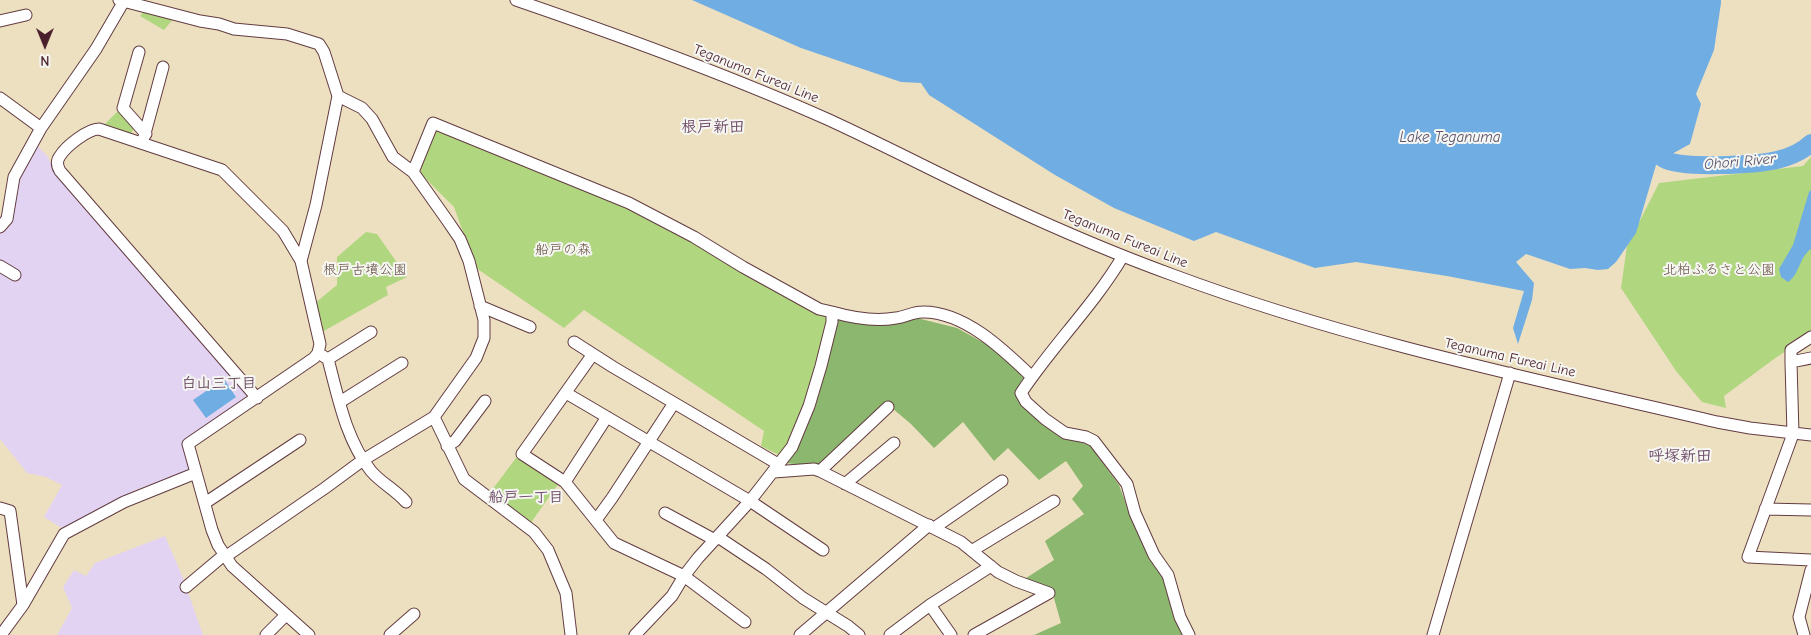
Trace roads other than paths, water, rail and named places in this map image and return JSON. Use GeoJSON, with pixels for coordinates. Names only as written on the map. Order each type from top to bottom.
{"type":"FeatureCollection","features":[{"type":"Feature","properties":{"kind":"street","name":"Teganuma Fureai Line"},"geometry":{"type":"LineString","coordinates":[[516,0],[700,66],[828,120],[1003,204],[1123,256],[1230,296],[1300,319],[1408,349],[1718,422],[1750,428],[1811,435]]}},
{"type":"Feature","properties":{"kind":"street"},"geometry":{"type":"LineString","coordinates":[[0,227],[7,219],[14,177],[41,128],[96,49],[122,1],[200,22],[219,24],[234,29],[287,34],[319,44],[324,52],[338,96],[316,205],[301,261]]}},
{"type":"Feature","properties":{"kind":"street"},"geometry":{"type":"LineString","coordinates":[[0,21],[26,15]]}},
{"type":"Feature","properties":{"kind":"street"},"geometry":{"type":"LineString","coordinates":[[139,52],[124,108],[144,139]]}},
{"type":"Feature","properties":{"kind":"street"},"geometry":{"type":"LineString","coordinates":[[144,139],[163,67]]}},
{"type":"Feature","properties":{"kind":"street"},"geometry":{"type":"LineString","coordinates":[[186,587],[224,556],[363,460],[434,417],[476,358],[484,338],[480,306],[469,261],[460,239],[413,172],[393,157],[382,135],[362,108],[338,96]]}},
{"type":"Feature","properties":{"kind":"street"},"geometry":{"type":"LineString","coordinates":[[0,98],[41,128]]}},
{"type":"Feature","properties":{"kind":"street"},"geometry":{"type":"LineString","coordinates":[[413,172],[433,123],[629,203],[694,237],[818,309],[857,319],[884,320],[919,312],[940,314],[959,321],[1000,346],[1032,377]]}},
{"type":"Feature","properties":{"kind":"street"},"geometry":{"type":"LineString","coordinates":[[257,398],[58,168],[57,164],[60,155],[82,135],[93,129],[99,129],[144,139],[222,170],[283,231],[301,261],[323,356],[351,437],[363,460],[375,476],[406,502]]}},
{"type":"Feature","properties":{"kind":"street"},"geometry":{"type":"LineString","coordinates":[[1123,256],[1111,277],[1021,393],[1026,402],[1065,433],[1094,440],[1127,484],[1135,513],[1154,555],[1168,575],[1180,617],[1190,635]]}},
{"type":"Feature","properties":{"kind":"street"},"geometry":{"type":"LineString","coordinates":[[0,266],[14,275]]}},
{"type":"Feature","properties":{"kind":"street"},"geometry":{"type":"LineString","coordinates":[[480,306],[530,327]]}},
{"type":"Feature","properties":{"kind":"street"},"geometry":{"type":"LineString","coordinates":[[635,635],[672,596],[684,576],[750,501],[792,447],[809,406],[822,366],[832,322],[832,312]]}},
{"type":"Feature","properties":{"kind":"street"},"geometry":{"type":"LineString","coordinates":[[309,635],[224,556],[212,530],[188,444],[314,358],[323,356],[371,332]]}},
{"type":"Feature","properties":{"kind":"street"},"geometry":{"type":"LineString","coordinates":[[1811,337],[1791,350],[1793,434],[1748,556],[1811,560]]}},
{"type":"Feature","properties":{"kind":"street"},"geometry":{"type":"LineString","coordinates":[[574,342],[776,468],[814,469],[820,471],[892,509],[932,527],[973,550],[991,566],[1016,581],[1050,593],[974,635]]}},
{"type":"Feature","properties":{"kind":"street"},"geometry":{"type":"LineString","coordinates":[[593,354],[522,454],[565,482],[614,543],[684,576],[745,622]]}},
{"type":"Feature","properties":{"kind":"street"},"geometry":{"type":"LineString","coordinates":[[1792,362],[1811,358]]}},
{"type":"Feature","properties":{"kind":"street"},"geometry":{"type":"LineString","coordinates":[[340,402],[402,363]]}},
{"type":"Feature","properties":{"kind":"street"},"geometry":{"type":"LineString","coordinates":[[1433,635],[1510,373]]}},
{"type":"Feature","properties":{"kind":"street"},"geometry":{"type":"LineString","coordinates":[[566,393],[750,501],[823,550]]}},
{"type":"Feature","properties":{"kind":"street"},"geometry":{"type":"LineString","coordinates":[[447,446],[455,442],[485,400]]}},
{"type":"Feature","properties":{"kind":"street"},"geometry":{"type":"LineString","coordinates":[[596,520],[674,403]]}},
{"type":"Feature","properties":{"kind":"street"},"geometry":{"type":"LineString","coordinates":[[820,471],[888,408]]}},
{"type":"Feature","properties":{"kind":"street"},"geometry":{"type":"LineString","coordinates":[[434,417],[464,479],[534,532],[548,550],[566,593],[571,635]]}},
{"type":"Feature","properties":{"kind":"street"},"geometry":{"type":"LineString","coordinates":[[565,482],[607,417]]}},
{"type":"Feature","properties":{"kind":"street"},"geometry":{"type":"LineString","coordinates":[[205,503],[300,440]]}},
{"type":"Feature","properties":{"kind":"street"},"geometry":{"type":"LineString","coordinates":[[845,484],[894,443]]}},
{"type":"Feature","properties":{"kind":"street"},"geometry":{"type":"LineString","coordinates":[[3,627],[23,605],[64,534],[124,502],[196,473]]}},
{"type":"Feature","properties":{"kind":"street"},"geometry":{"type":"LineString","coordinates":[[800,635],[932,527],[1002,481]]}},
{"type":"Feature","properties":{"kind":"street"},"geometry":{"type":"LineString","coordinates":[[973,550],[1054,501]]}},
{"type":"Feature","properties":{"kind":"street"},"geometry":{"type":"LineString","coordinates":[[0,508],[10,512],[23,605]]}},
{"type":"Feature","properties":{"kind":"street"},"geometry":{"type":"LineString","coordinates":[[1765,509],[1811,510]]}},
{"type":"Feature","properties":{"kind":"street"},"geometry":{"type":"LineString","coordinates":[[665,513],[716,539],[766,569],[803,598],[859,635]]}},
{"type":"Feature","properties":{"kind":"street"},"geometry":{"type":"LineString","coordinates":[[890,635],[930,605],[991,566]]}},
{"type":"Feature","properties":{"kind":"street"},"geometry":{"type":"LineString","coordinates":[[1804,635],[1799,617],[1811,570]]}},
{"type":"Feature","properties":{"kind":"street"},"geometry":{"type":"LineString","coordinates":[[930,605],[951,635]]}},
{"type":"Feature","properties":{"kind":"street"},"geometry":{"type":"LineString","coordinates":[[390,635],[414,614]]}},
{"type":"Feature","properties":{"kind":"street"},"geometry":{"type":"LineString","coordinates":[[266,635],[286,615]]}},
{"type":"Feature","properties":{"kind":"water","name":"Lake Teganuma"},"geometry":{"type":"Polygon","coordinates":[[[692,0],[1721,0],[1721,3],[1714,50],[1696,94],[1701,104],[1690,144],[1661,160],[1656,165],[1636,233],[1616,262],[1608,269],[1570,269],[1526,254],[1516,262],[1534,283],[1532,300],[1518,344],[1513,328],[1524,291],[1447,276],[1356,262],[1315,268],[1216,232],[1194,241],[1114,208],[1055,175],[929,95],[921,83],[901,82],[801,48],[692,0]]]}},
{"type":"Feature","properties":{"kind":"water"},"geometry":{"type":"Polygon","coordinates":[[[1811,190],[1811,249],[1804,256],[1795,275],[1788,282],[1781,277],[1779,269],[1793,245],[1811,190]]]}},
{"type":"Feature","properties":{"kind":"water"},"geometry":{"type":"Polygon","coordinates":[[[224,379],[236,397],[206,418],[193,400],[224,379]]]}},
{"type":"Feature","properties":{"kind":"waterway","name":"Ohori River"},"geometry":{"type":"LineString","coordinates":[[1647,143],[1664,159],[1673,162],[1702,165],[1777,160],[1795,154],[1811,143]]}},
{"type":"Feature","properties":{"kind":"district","name":"根戸新田"},"geometry":{"type":"Point","coordinates":[713,127]}},
{"type":"Feature","properties":{"kind":"district","name":"白山三丁目"},"geometry":{"type":"Point","coordinates":[219,384]}},
{"type":"Feature","properties":{"kind":"district","name":"呼塚新田"},"geometry":{"type":"Point","coordinates":[1680,456]}},
{"type":"Feature","properties":{"kind":"district","name":"船戸一丁目"},"geometry":{"type":"Point","coordinates":[526,498]}},
{"type":"Feature","properties":{"kind":"park label","name":"船戸の森"},"geometry":{"type":"Point","coordinates":[563,250]}},
{"type":"Feature","properties":{"kind":"park label","name":"根戸古墳公園"},"geometry":{"type":"Point","coordinates":[365,270]}},
{"type":"Feature","properties":{"kind":"park label","name":"北柏ふるさと公園"},"geometry":{"type":"Point","coordinates":[1719,270]}}]}
